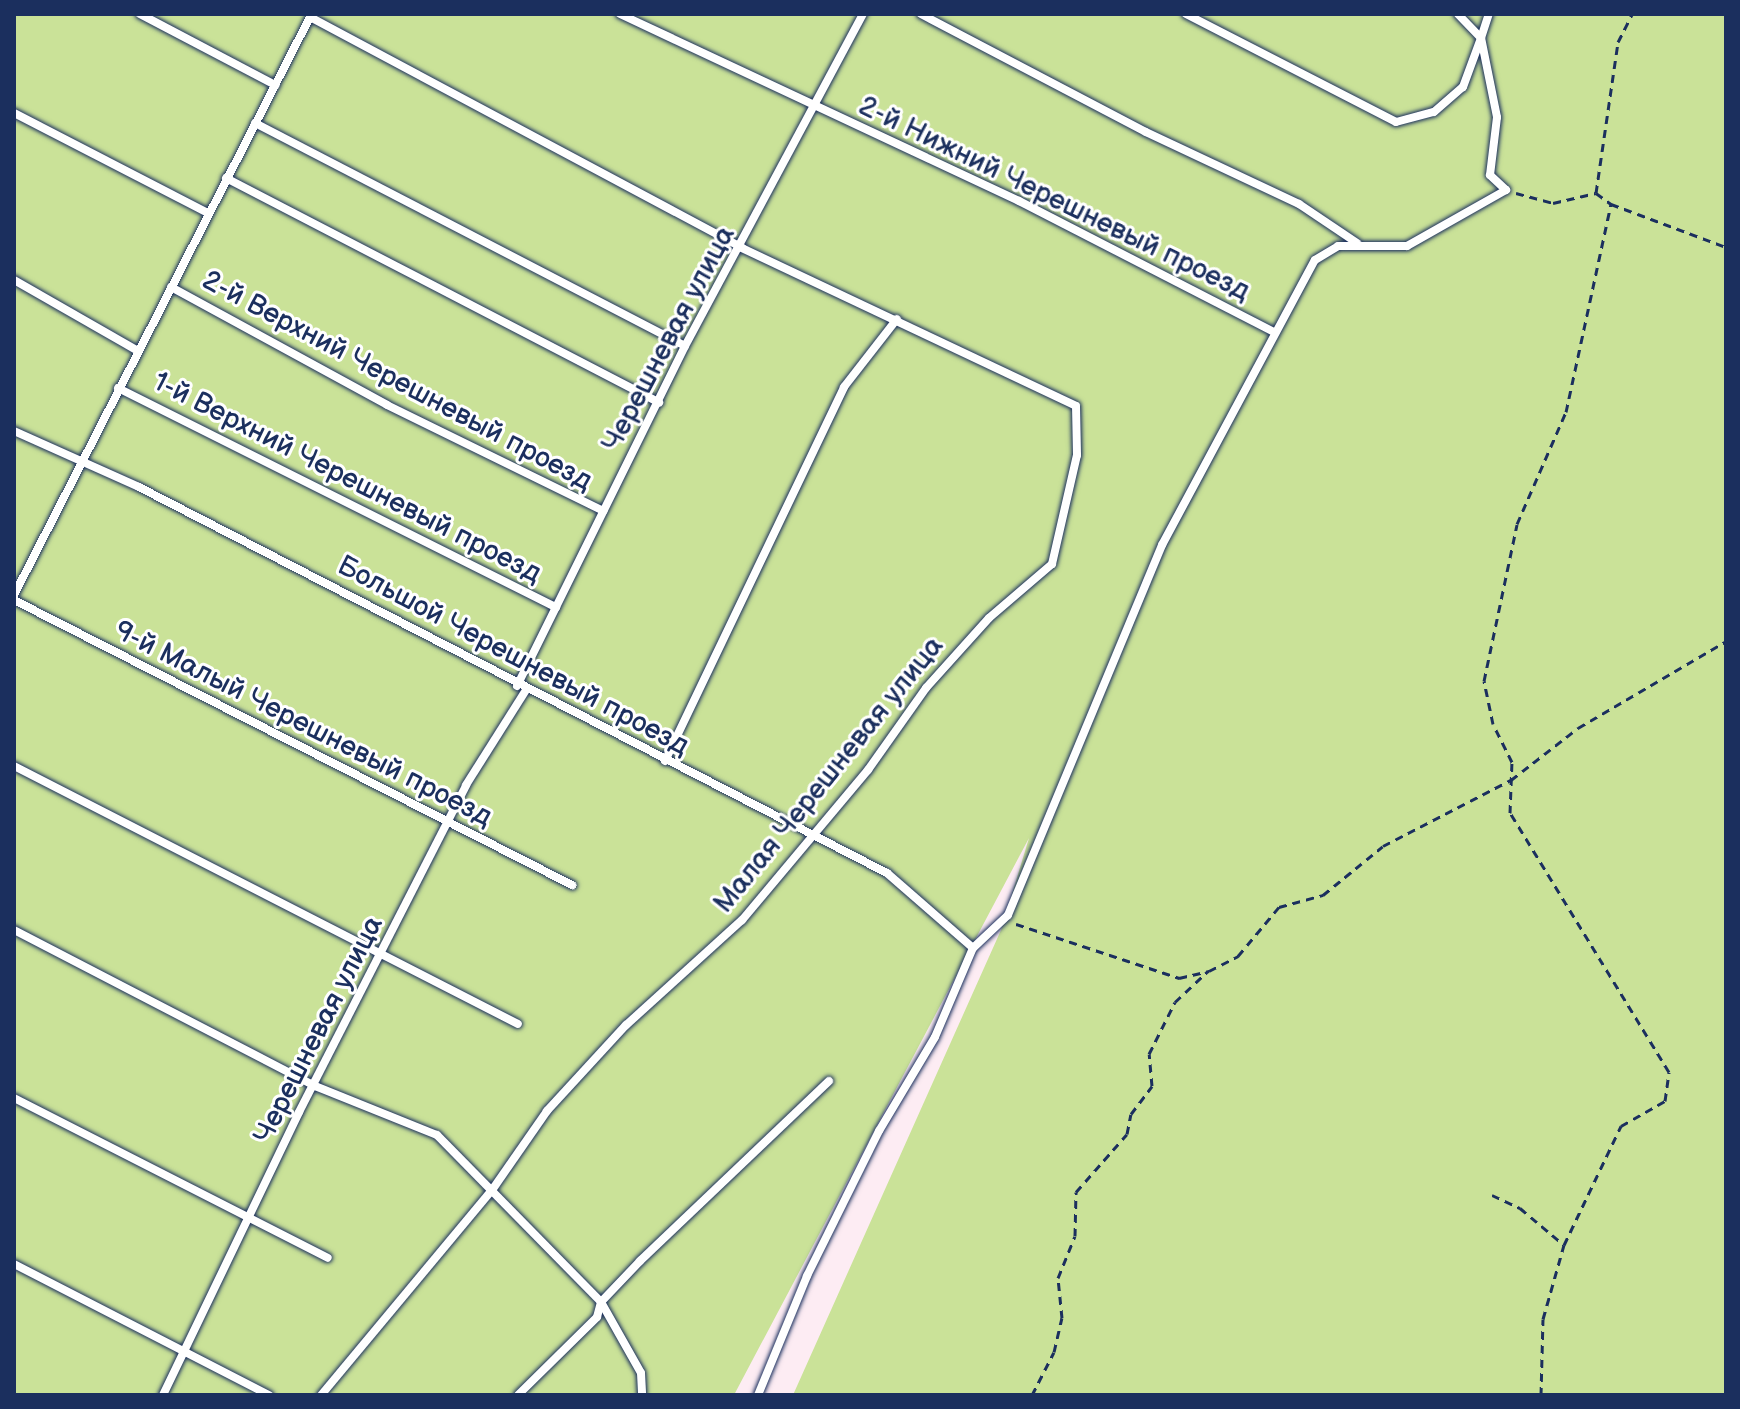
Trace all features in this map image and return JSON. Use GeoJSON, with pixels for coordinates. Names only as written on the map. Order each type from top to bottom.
{"type":"FeatureCollection","features":[{"type":"Feature","properties":{"kind":"lane"},"geometry":{"type":"LineString","coordinates":[[140,14],[275,85]]}},
{"type":"Feature","properties":{"kind":"lane","name":"2-й Нижний Черешневый проезд"},"geometry":{"type":"LineString","coordinates":[[620,14],[814,109],[1033,208],[1274,332]]}},
{"type":"Feature","properties":{"kind":"lane","name":"Черешневая улица"},"geometry":{"type":"LineString","coordinates":[[163,1395],[380,954],[449,826],[466,785],[522,688],[556,607],[685,346],[742,248],[863,14]]}},
{"type":"Feature","properties":{"kind":"lane"},"geometry":{"type":"LineString","coordinates":[[921,14],[1146,132],[1299,204],[1357,243]]}},
{"type":"Feature","properties":{"kind":"lane"},"geometry":{"type":"LineString","coordinates":[[1186,14],[1396,122],[1434,112],[1463,87],[1489,14]]}},
{"type":"Feature","properties":{"kind":"lane"},"geometry":{"type":"LineString","coordinates":[[758,1395],[807,1276],[879,1131],[935,1037],[973,948],[1008,915],[1162,545],[1315,260],[1338,246],[1357,243],[1407,246],[1506,190],[1490,175],[1497,117],[1481,38],[1458,14]]}},
{"type":"Feature","properties":{"kind":"lane"},"geometry":{"type":"LineString","coordinates":[[14,598],[79,464],[310,15],[742,248],[897,319],[844,387],[665,761]]}},
{"type":"Feature","properties":{"kind":"lane"},"geometry":{"type":"LineString","coordinates":[[14,113],[208,213]]}},
{"type":"Feature","properties":{"kind":"lane"},"geometry":{"type":"LineString","coordinates":[[255,123],[685,346]]}},
{"type":"Feature","properties":{"kind":"lane"},"geometry":{"type":"LineString","coordinates":[[226,178],[659,402]]}},
{"type":"Feature","properties":{"kind":"lane"},"geometry":{"type":"LineString","coordinates":[[14,280],[138,351]]}},
{"type":"Feature","properties":{"kind":"lane","name":"2-й Верхний Черешневый проезд"},"geometry":{"type":"LineString","coordinates":[[171,287],[387,405],[603,511]]}},
{"type":"Feature","properties":{"kind":"lane","name":"Малая Черешневая улица"},"geometry":{"type":"LineString","coordinates":[[321,1395],[492,1190],[547,1111],[626,1025],[742,920],[868,770],[926,688],[989,618],[1052,564],[1077,455],[1076,406],[897,319]]}},
{"type":"Feature","properties":{"kind":"lane","name":"1-й Верхний Черешневый проезд"},"geometry":{"type":"LineString","coordinates":[[118,388],[556,607]]}},
{"type":"Feature","properties":{"kind":"lane","name":"Большой Черешневый проезд"},"geometry":{"type":"LineString","coordinates":[[14,431],[79,464],[139,487],[522,688],[887,873],[973,948]]}},
{"type":"Feature","properties":{"kind":"lane","name":"9-й Малый Черешневый проезд"},"geometry":{"type":"LineString","coordinates":[[14,598],[449,826],[572,885]]}},
{"type":"Feature","properties":{"kind":"lane"},"geometry":{"type":"LineString","coordinates":[[14,766],[518,1024]]}},
{"type":"Feature","properties":{"kind":"lane"},"geometry":{"type":"LineString","coordinates":[[14,930],[315,1086],[437,1135],[601,1302],[641,1373],[642,1395]]}},
{"type":"Feature","properties":{"kind":"lane"},"geometry":{"type":"LineString","coordinates":[[518,1395],[597,1317],[601,1302],[829,1081]]}},
{"type":"Feature","properties":{"kind":"lane"},"geometry":{"type":"LineString","coordinates":[[14,1098],[251,1215],[328,1258]]}},
{"type":"Feature","properties":{"kind":"lane"},"geometry":{"type":"LineString","coordinates":[[14,1264],[269,1395]]}},
{"type":"Feature","properties":{"kind":"path"},"geometry":{"type":"LineString","coordinates":[[1596,193],[1618,42],[1632,14]]}},
{"type":"Feature","properties":{"kind":"path"},"geometry":{"type":"LineString","coordinates":[[1506,190],[1553,203],[1596,193],[1611,204],[1726,247]]}},
{"type":"Feature","properties":{"kind":"path"},"geometry":{"type":"LineString","coordinates":[[1541,1395],[1543,1319],[1564,1245],[1621,1126],[1665,1101],[1669,1072],[1510,813],[1512,762],[1493,724],[1484,681],[1517,524],[1566,412],[1611,204]]}},
{"type":"Feature","properties":{"kind":"path"},"geometry":{"type":"LineString","coordinates":[[1008,915],[1017,925],[1056,941],[1179,978],[1209,971],[1238,956],[1279,907],[1323,895],[1383,846],[1511,780],[1578,728],[1726,641]]}},
{"type":"Feature","properties":{"kind":"path"},"geometry":{"type":"LineString","coordinates":[[1032,1395],[1054,1352],[1062,1318],[1058,1278],[1075,1236],[1076,1192],[1127,1134],[1131,1114],[1152,1086],[1149,1054],[1175,1002],[1209,971]]}},
{"type":"Feature","properties":{"kind":"path"},"geometry":{"type":"LineString","coordinates":[[1492,1195],[1520,1208],[1564,1245]]}},
{"type":"Feature","properties":{"kind":"green space"},"geometry":{"type":"Polygon","coordinates":[[[14,14],[1726,14],[1726,1395],[793,1395],[1001,930],[1029,838],[734,1395],[14,1395],[14,14]]]}}]}
